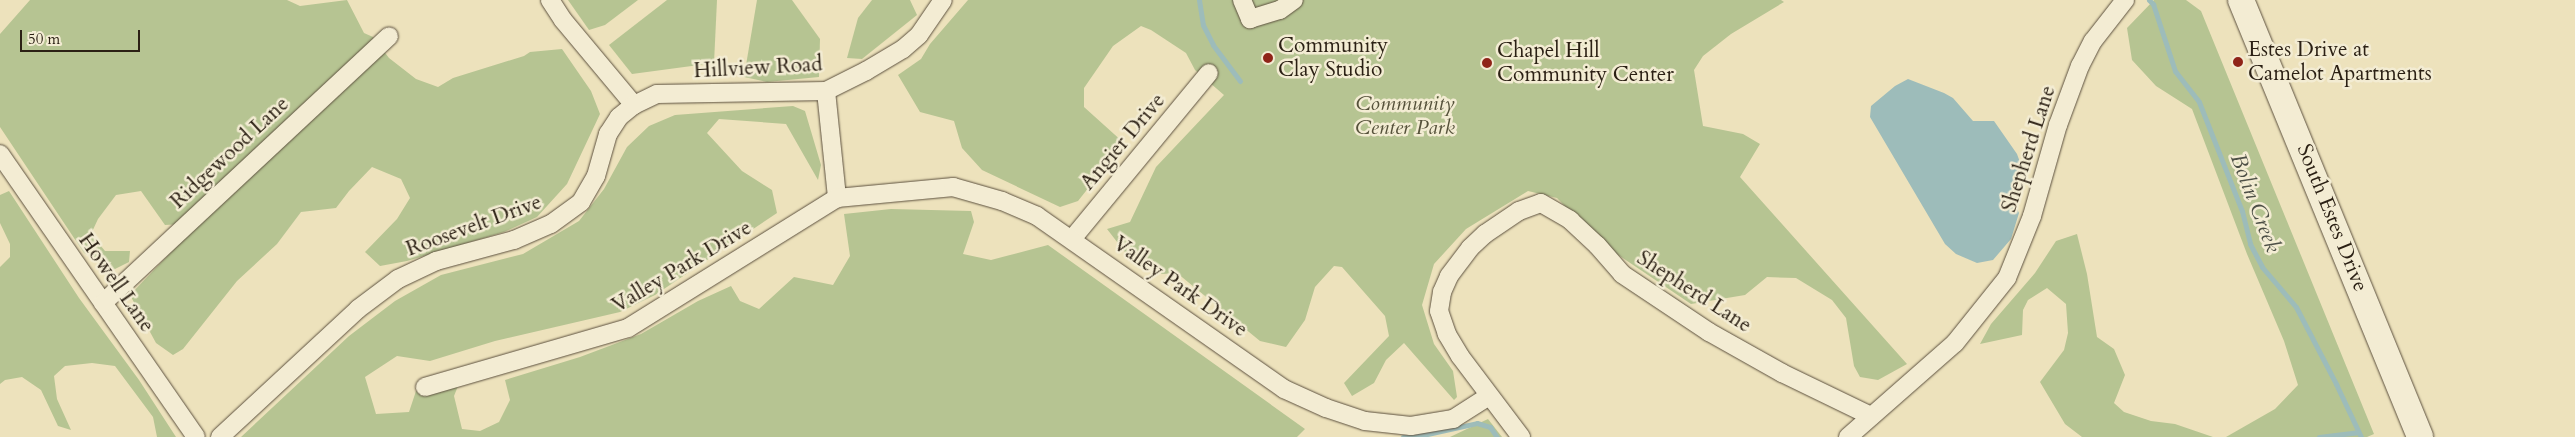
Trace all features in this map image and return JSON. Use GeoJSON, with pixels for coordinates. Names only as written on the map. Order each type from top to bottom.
{"type":"FeatureCollection","features":[{"type":"Feature","properties":{"kind":"main road","name":"South Estes Drive"},"geometry":{"type":"LineString","coordinates":[[2241,0],[2420,437]]}},
{"type":"Feature","properties":{"kind":"street"},"geometry":{"type":"LineString","coordinates":[[550,0],[563,20],[634,105]]}},
{"type":"Feature","properties":{"kind":"street","name":"Hillview Road"},"geometry":{"type":"LineString","coordinates":[[634,105],[657,94],[826,91],[866,71],[903,49],[924,28],[943,0]]}},
{"type":"Feature","properties":{"kind":"street"},"geometry":{"type":"LineString","coordinates":[[1242,0],[1250,19],[1280,10],[1294,0]]}},
{"type":"Feature","properties":{"kind":"street","name":"Shepherd Lane"},"geometry":{"type":"LineString","coordinates":[[1848,437],[1955,343],[2007,278],[2032,216],[2058,125],[2080,66],[2093,41],[2124,0]]}},
{"type":"Feature","properties":{"kind":"street","name":"Ridgewood Lane"},"geometry":{"type":"LineString","coordinates":[[103,303],[389,36]]}},
{"type":"Feature","properties":{"kind":"street","name":"Angier Drive"},"geometry":{"type":"LineString","coordinates":[[1072,239],[1209,73]]}},
{"type":"Feature","properties":{"kind":"street"},"geometry":{"type":"LineString","coordinates":[[826,91],[838,198]]}},
{"type":"Feature","properties":{"kind":"street","name":"Roosevelt Drive"},"geometry":{"type":"LineString","coordinates":[[220,437],[358,309],[398,279],[436,261],[514,240],[551,224],[580,202],[596,176],[608,134],[619,117],[634,105]]}},
{"type":"Feature","properties":{"kind":"street","name":"Howell Lane"},"geometry":{"type":"LineString","coordinates":[[0,154],[196,437]]}},
{"type":"Feature","properties":{"kind":"street","name":"Valley Park Drive"},"geometry":{"type":"LineString","coordinates":[[425,387],[628,328],[838,198],[953,188],[1002,201],[1037,216],[1284,389],[1326,408],[1365,421],[1412,426],[1453,419],[1489,396]]}},
{"type":"Feature","properties":{"kind":"street","name":"Shepherd Lane"},"geometry":{"type":"LineString","coordinates":[[1521,437],[1489,396],[1447,334],[1439,311],[1442,292],[1458,260],[1485,234],[1519,211],[1542,203],[1570,220],[1597,245],[1622,274],[1709,332],[1782,373],[1871,416]]}},
{"type":"Feature","properties":{"kind":"green space"},"geometry":{"type":"Polygon","coordinates":[[[30,0],[287,0],[300,6],[347,0],[364,33],[373,37],[389,58],[416,79],[438,87],[453,78],[524,56],[530,52],[562,49],[591,91],[600,114],[567,184],[537,217],[504,232],[407,261],[380,266],[365,252],[397,219],[410,198],[401,179],[372,167],[336,208],[301,212],[277,244],[237,281],[183,349],[173,355],[156,343],[130,295],[199,223],[165,225],[141,191],[116,195],[98,219],[91,234],[105,251],[130,251],[129,262],[111,271],[84,253],[0,127],[0,34],[30,0]]]}},
{"type":"Feature","properties":{"kind":"green space"},"geometry":{"type":"Polygon","coordinates":[[[568,0],[638,0],[605,25],[589,30],[568,0]]]}},
{"type":"Feature","properties":{"kind":"green space"},"geometry":{"type":"Polygon","coordinates":[[[667,0],[717,0],[714,63],[632,74],[609,45],[667,0]]]}},
{"type":"Feature","properties":{"kind":"green space"},"geometry":{"type":"Polygon","coordinates":[[[757,0],[792,0],[820,39],[819,77],[767,82],[744,77],[757,0]]]}},
{"type":"Feature","properties":{"kind":"green space"},"geometry":{"type":"Polygon","coordinates":[[[872,0],[910,0],[917,15],[862,59],[847,58],[858,18],[872,0]]]}},
{"type":"Feature","properties":{"kind":"green space","name":"Community Center Park"},"geometry":{"type":"Polygon","coordinates":[[[968,0],[1781,0],[1784,2],[1731,34],[1703,56],[1694,70],[1703,126],[1743,134],[1760,144],[1740,177],[1907,364],[1878,380],[1860,377],[1854,366],[1846,318],[1832,300],[1796,278],[1767,277],[1745,295],[1691,304],[1602,244],[1557,198],[1528,191],[1466,229],[1434,264],[1422,305],[1434,344],[1453,371],[1457,397],[1454,400],[1404,343],[1386,360],[1374,383],[1352,396],[1344,383],[1389,336],[1385,316],[1342,267],[1334,266],[1315,287],[1305,320],[1286,347],[1260,341],[1177,273],[1162,274],[1128,256],[1107,229],[1130,222],[1156,167],[1224,95],[1195,70],[1186,53],[1151,30],[1141,26],[1113,46],[1084,88],[1084,107],[1124,143],[1078,201],[1060,207],[982,170],[962,148],[954,121],[920,112],[898,75],[921,59],[930,44],[968,0]]]}},
{"type":"Feature","properties":{"kind":"green space"},"geometry":{"type":"Polygon","coordinates":[[[2154,0],[2186,0],[2201,11],[2374,434],[2367,437],[2226,437],[2275,409],[2298,385],[2284,341],[2247,254],[2192,109],[2156,86],[2132,60],[2127,28],[2154,0]]]}},
{"type":"Feature","properties":{"kind":"green space"},"geometry":{"type":"Polygon","coordinates":[[[793,106],[805,111],[821,165],[818,180],[786,124],[719,119],[707,133],[742,171],[772,190],[777,213],[655,295],[620,312],[495,341],[430,361],[397,356],[365,377],[376,414],[409,412],[416,391],[428,395],[458,386],[454,396],[462,429],[480,431],[499,422],[510,400],[505,380],[580,357],[641,334],[698,301],[731,286],[740,301],[759,309],[794,277],[833,285],[850,256],[844,214],[891,209],[971,211],[974,222],[963,254],[991,260],[1048,245],[1305,429],[1297,437],[241,437],[349,336],[395,301],[441,275],[523,254],[579,221],[604,189],[627,147],[649,126],[675,115],[793,106]]]}},
{"type":"Feature","properties":{"kind":"green space"},"geometry":{"type":"Polygon","coordinates":[[[9,191],[79,298],[139,380],[176,437],[157,437],[153,417],[115,366],[92,363],[65,366],[54,376],[57,399],[71,430],[58,426],[41,390],[22,377],[5,380],[0,384],[0,267],[10,257],[10,244],[0,223],[0,195],[9,191]]]}},
{"type":"Feature","properties":{"kind":"green space"},"geometry":{"type":"Polygon","coordinates":[[[2077,234],[2087,274],[2097,337],[2114,349],[2125,375],[2114,403],[2124,412],[2151,421],[2175,424],[2213,437],[2082,437],[2065,424],[2040,382],[2064,350],[2068,333],[2066,304],[2047,288],[2028,300],[2023,310],[2022,335],[1980,344],[1991,324],[2035,273],[2056,241],[2077,234]]]}},
{"type":"Feature","properties":{"kind":"green space"},"geometry":{"type":"Polygon","coordinates":[[[1488,419],[1502,437],[1450,437],[1488,419]]]}},
{"type":"Feature","properties":{"kind":"water"},"geometry":{"type":"Polygon","coordinates":[[[1908,79],[1953,98],[1973,121],[1994,121],[2017,154],[2021,165],[2021,199],[2016,207],[2019,213],[2011,239],[1993,260],[1977,263],[1956,254],[1945,244],[1870,117],[1871,106],[1895,86],[1908,79]]]}},
{"type":"Feature","properties":{"kind":"waterway"},"geometry":{"type":"LineString","coordinates":[[1199,0],[1203,25],[1213,45],[1240,81]]}},
{"type":"Feature","properties":{"kind":"waterway","name":"Bolin Creek"},"geometry":{"type":"LineString","coordinates":[[2149,0],[2153,4],[2175,71],[2199,102],[2242,211],[2250,244],[2262,267],[2296,307],[2361,437]]}},
{"type":"Feature","properties":{"kind":"waterway"},"geometry":{"type":"LineString","coordinates":[[1403,437],[1423,435],[1477,423],[1490,427],[1497,437]]}},
{"type":"Feature","properties":{"kind":"waterway"},"geometry":{"type":"LineString","coordinates":[[2319,437],[2358,432]]}},
{"type":"Feature","properties":{"kind":"place","name":"Community Clay Studio"},"geometry":{"type":"Point","coordinates":[1268,58]}},
{"type":"Feature","properties":{"kind":"place","name":"Estes Drive at Camelot Apartments"},"geometry":{"type":"Point","coordinates":[2238,62]}},
{"type":"Feature","properties":{"kind":"place","name":"Chapel Hill Community Center"},"geometry":{"type":"Point","coordinates":[1487,63]}}]}
